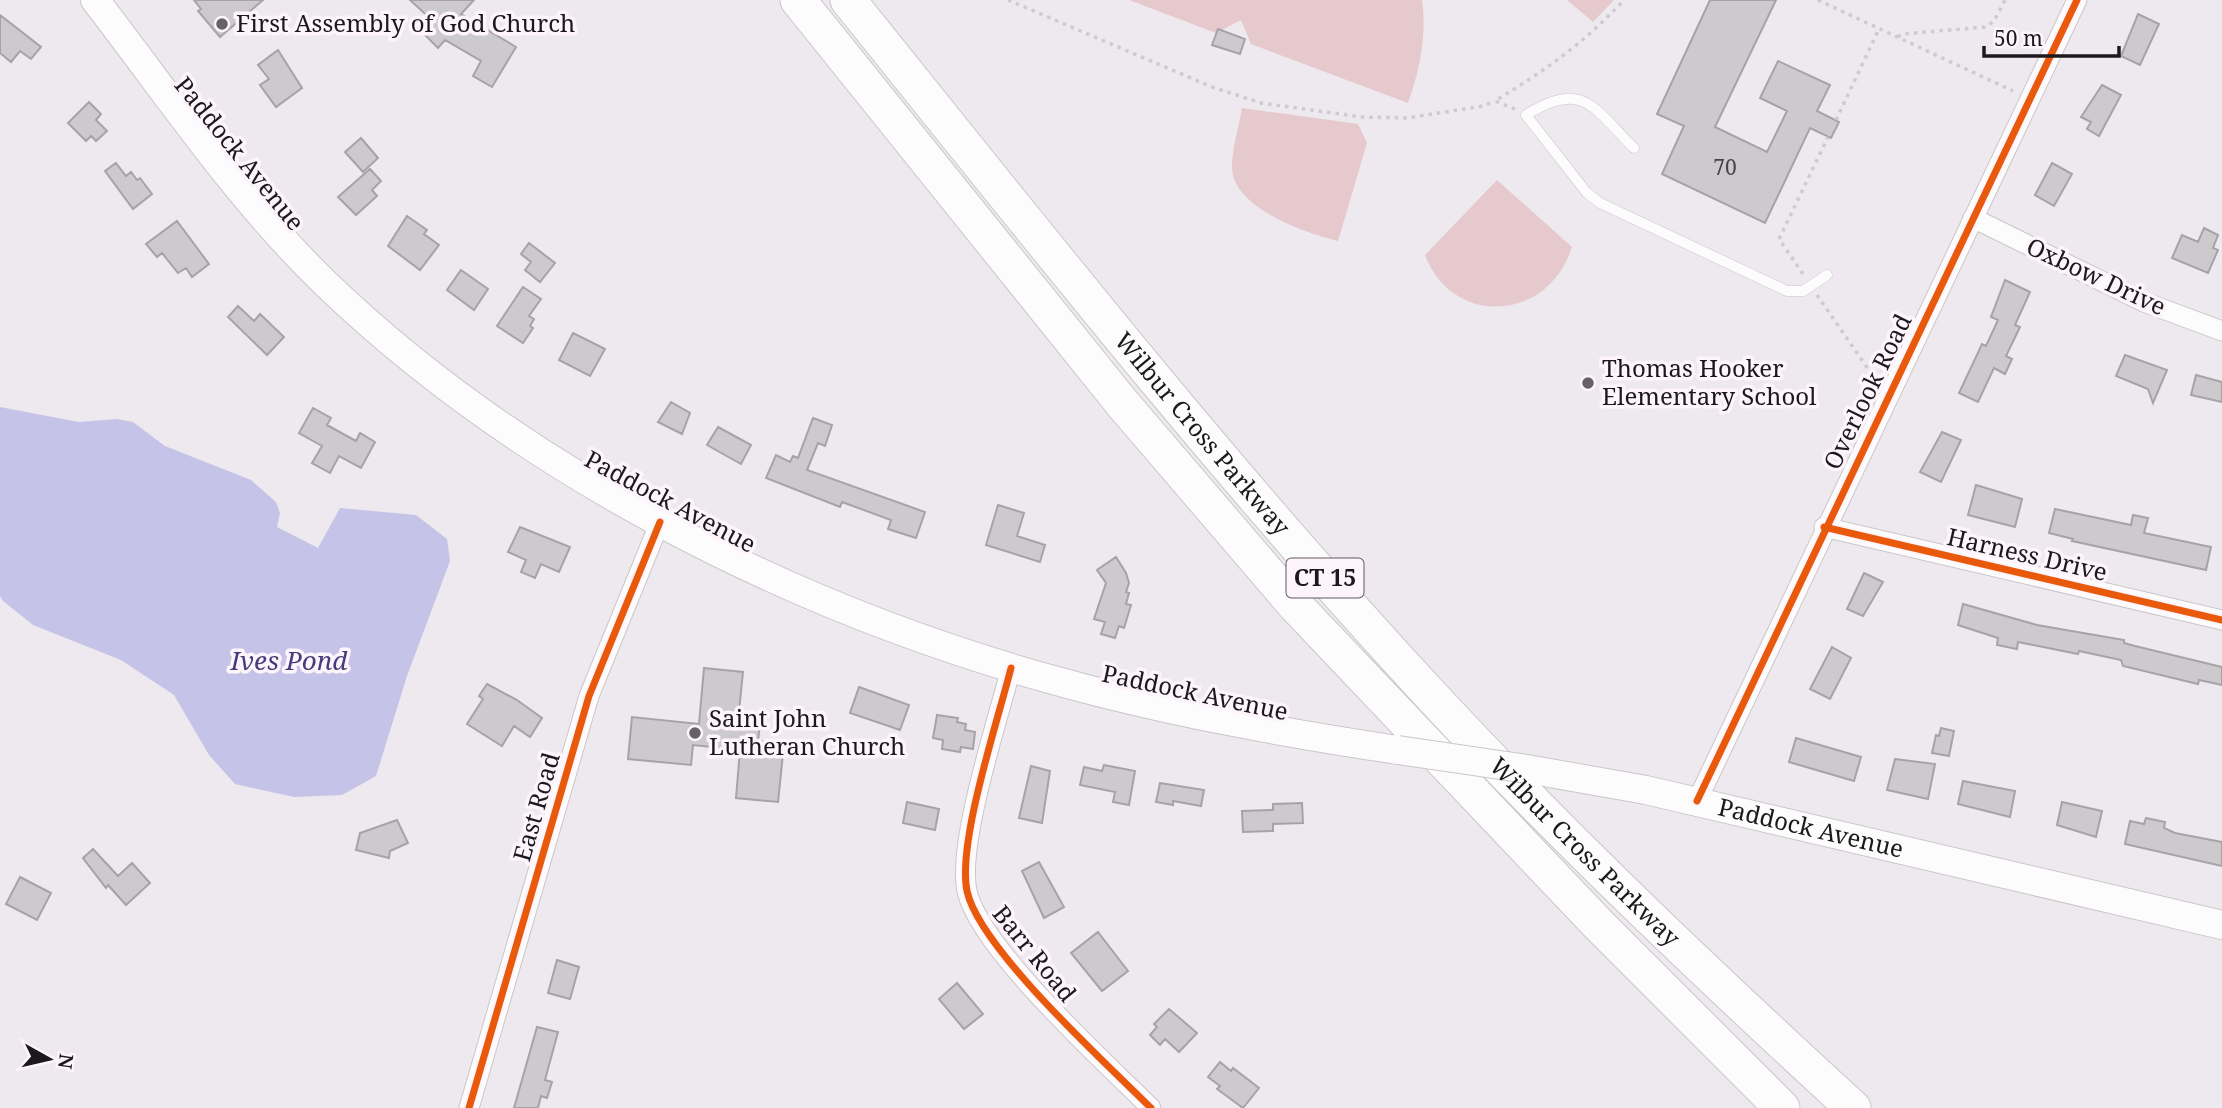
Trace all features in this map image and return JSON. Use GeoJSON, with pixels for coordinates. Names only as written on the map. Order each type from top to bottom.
{"type":"FeatureCollection","features":[{"type":"Feature","properties":{"kind":"highway","name":"Wilbur Cross Parkway"},"geometry":{"type":"LineString","coordinates":[[798,0],[1122,403],[1295,605],[1599,925],[1782,1108]]}},
{"type":"Feature","properties":{"kind":"highway","name":"Wilbur Cross Parkway"},"geometry":{"type":"LineString","coordinates":[[848,0],[1175,406],[1398,659],[1651,919],[1853,1108]]}},
{"type":"Feature","properties":{"kind":"main road","name":"Paddock Avenue"},"geometry":{"type":"LineString","coordinates":[[94,0],[219,167],[273,229],[354,309],[418,363],[570,471],[660,522],[839,605],[1011,668],[1208,717],[1527,769],[1696,801],[2222,925]]}},
{"type":"Feature","properties":{"kind":"street","name":"Overlook Road"},"geometry":{"type":"LineString","coordinates":[[1696,801],[1824,527],[2077,0]]}},
{"type":"Feature","properties":{"kind":"street","name":"Oxbow Drive"},"geometry":{"type":"LineString","coordinates":[[1973,218],[2133,297],[2222,331]]}},
{"type":"Feature","properties":{"kind":"street","name":"East Road"},"geometry":{"type":"LineString","coordinates":[[469,1108],[589,696],[660,522]]}},
{"type":"Feature","properties":{"kind":"street","name":"Harness Drive"},"geometry":{"type":"LineString","coordinates":[[1824,527],[2222,620]]}},
{"type":"Feature","properties":{"kind":"street","name":"Barr Road"},"geometry":{"type":"LineString","coordinates":[[1011,668],[968,840],[967,891],[983,928],[1060,1018],[1152,1108]]}},
{"type":"Feature","properties":{"kind":"lane"},"geometry":{"type":"LineString","coordinates":[[1634,148],[1589,104],[1578,98],[1551,99],[1526,115],[1587,193],[1600,203],[1787,292],[1803,290],[1827,275]]}},
{"type":"Feature","properties":{"kind":"path"},"geometry":{"type":"LineString","coordinates":[[1008,0],[1212,88],[1261,103],[1362,117],[1407,118],[1483,106],[1495,101],[1556,64],[1585,41],[1625,0]]}},
{"type":"Feature","properties":{"kind":"path"},"geometry":{"type":"LineString","coordinates":[[1818,0],[2014,92]]}},
{"type":"Feature","properties":{"kind":"path"},"geometry":{"type":"LineString","coordinates":[[1898,37],[1902,34],[1985,27],[1994,21],[2005,0]]}},
{"type":"Feature","properties":{"kind":"path"},"geometry":{"type":"LineString","coordinates":[[1836,120],[1878,29]]}},
{"type":"Feature","properties":{"kind":"path"},"geometry":{"type":"LineString","coordinates":[[1495,101],[1526,115]]}},
{"type":"Feature","properties":{"kind":"path"},"geometry":{"type":"LineString","coordinates":[[1828,137],[1779,239],[1875,379]]}},
{"type":"Feature","properties":{"kind":"shaded area"},"geometry":{"type":"Polygon","coordinates":[[[1129,0],[1422,0],[1424,26],[1421,52],[1408,103],[1251,44],[1241,20],[1216,33],[1129,0]]]}},
{"type":"Feature","properties":{"kind":"shaded area"},"geometry":{"type":"Polygon","coordinates":[[[1567,0],[1614,0],[1593,22],[1567,0]]]}},
{"type":"Feature","properties":{"kind":"shaded area"},"geometry":{"type":"Polygon","coordinates":[[[1242,108],[1358,124],[1367,143],[1338,241],[1290,225],[1257,206],[1244,195],[1235,182],[1232,167],[1242,108]]]}},
{"type":"Feature","properties":{"kind":"shaded area"},"geometry":{"type":"Polygon","coordinates":[[[1497,180],[1572,247],[1560,272],[1543,290],[1522,302],[1500,307],[1477,304],[1456,295],[1438,278],[1425,255],[1497,180]]]}},
{"type":"Feature","properties":{"kind":"water","name":"Ives Pond"},"geometry":{"type":"Polygon","coordinates":[[[0,407],[79,422],[117,419],[133,422],[165,446],[251,480],[276,502],[280,513],[277,527],[318,548],[340,508],[416,515],[447,539],[450,561],[407,676],[376,776],[342,795],[294,797],[235,784],[209,755],[174,695],[121,660],[33,625],[3,601],[0,596],[0,407]]]}},
{"type":"Feature","properties":{"kind":"building","name":"First Assembly of God Church"},"geometry":{"type":"Polygon","coordinates":[[[194,0],[263,0],[220,37],[198,11],[201,9],[194,0]]]}},
{"type":"Feature","properties":{"kind":"building"},"geometry":{"type":"Polygon","coordinates":[[[410,0],[474,0],[461,14],[516,47],[492,87],[473,76],[481,61],[445,40],[438,48],[423,33],[433,21],[410,0]]]}},
{"type":"Feature","properties":{"kind":"building"},"geometry":{"type":"Polygon","coordinates":[[[1710,0],[1776,0],[1715,127],[1767,152],[1787,111],[1760,98],[1778,61],[1830,85],[1817,111],[1839,122],[1831,138],[1810,128],[1765,223],[1662,174],[1684,126],[1657,114],[1710,0]]]}},
{"type":"Feature","properties":{"kind":"building"},"geometry":{"type":"Polygon","coordinates":[[[2138,14],[2159,24],[2140,65],[2121,56],[2138,14]]]}},
{"type":"Feature","properties":{"kind":"building"},"geometry":{"type":"Polygon","coordinates":[[[0,15],[41,47],[31,59],[20,51],[11,62],[0,53],[0,15]]]}},
{"type":"Feature","properties":{"kind":"building"},"geometry":{"type":"Polygon","coordinates":[[[1218,29],[1245,39],[1240,54],[1212,45],[1218,29]]]}},
{"type":"Feature","properties":{"kind":"building"},"geometry":{"type":"Polygon","coordinates":[[[278,50],[302,88],[276,107],[260,85],[269,79],[258,65],[278,50]]]}},
{"type":"Feature","properties":{"kind":"building"},"geometry":{"type":"Polygon","coordinates":[[[2102,85],[2121,95],[2099,136],[2087,129],[2091,122],[2081,117],[2102,85]]]}},
{"type":"Feature","properties":{"kind":"building"},"geometry":{"type":"Polygon","coordinates":[[[89,102],[101,114],[96,120],[107,131],[96,141],[91,136],[86,141],[68,123],[89,102]]]}},
{"type":"Feature","properties":{"kind":"building"},"geometry":{"type":"Polygon","coordinates":[[[361,138],[378,158],[363,172],[345,152],[361,138]]]}},
{"type":"Feature","properties":{"kind":"building"},"geometry":{"type":"Polygon","coordinates":[[[116,163],[126,176],[131,172],[137,180],[140,178],[152,194],[133,209],[105,171],[116,163]]]}},
{"type":"Feature","properties":{"kind":"building"},"geometry":{"type":"Polygon","coordinates":[[[2052,163],[2072,174],[2054,206],[2035,195],[2052,163]]]}},
{"type":"Feature","properties":{"kind":"building"},"geometry":{"type":"Polygon","coordinates":[[[370,169],[381,181],[372,190],[377,196],[356,215],[338,197],[370,169]]]}},
{"type":"Feature","properties":{"kind":"building"},"geometry":{"type":"Polygon","coordinates":[[[407,216],[427,230],[424,234],[439,245],[420,270],[388,246],[407,216]]]}},
{"type":"Feature","properties":{"kind":"building"},"geometry":{"type":"Polygon","coordinates":[[[177,221],[209,264],[192,277],[186,268],[178,273],[162,253],[157,257],[146,244],[177,221]]]}},
{"type":"Feature","properties":{"kind":"building"},"geometry":{"type":"Polygon","coordinates":[[[2204,228],[2218,235],[2213,248],[2218,250],[2208,273],[2172,258],[2182,235],[2198,242],[2204,228]]]}},
{"type":"Feature","properties":{"kind":"building"},"geometry":{"type":"Polygon","coordinates":[[[529,243],[555,263],[540,282],[525,270],[531,262],[521,254],[529,243]]]}},
{"type":"Feature","properties":{"kind":"building"},"geometry":{"type":"Polygon","coordinates":[[[461,270],[488,289],[474,310],[447,290],[461,270]]]}},
{"type":"Feature","properties":{"kind":"building"},"geometry":{"type":"Polygon","coordinates":[[[2005,280],[2030,292],[2015,325],[2020,327],[2006,356],[2012,359],[2005,374],[1994,368],[1978,402],[1959,393],[1982,344],[1986,346],[1998,320],[1991,317],[2005,280]]]}},
{"type":"Feature","properties":{"kind":"building"},"geometry":{"type":"Polygon","coordinates":[[[523,287],[541,299],[529,316],[534,319],[530,326],[533,328],[523,343],[497,326],[523,287]]]}},
{"type":"Feature","properties":{"kind":"building"},"geometry":{"type":"Polygon","coordinates":[[[238,306],[254,321],[260,314],[284,337],[267,355],[228,317],[238,306]]]}},
{"type":"Feature","properties":{"kind":"building"},"geometry":{"type":"Polygon","coordinates":[[[573,333],[605,349],[590,376],[559,360],[573,333]]]}},
{"type":"Feature","properties":{"kind":"building"},"geometry":{"type":"Polygon","coordinates":[[[2125,355],[2167,370],[2153,403],[2148,389],[2116,376],[2125,355]]]}},
{"type":"Feature","properties":{"kind":"building"},"geometry":{"type":"Polygon","coordinates":[[[2196,375],[2222,382],[2222,402],[2191,395],[2196,375]]]}},
{"type":"Feature","properties":{"kind":"building"},"geometry":{"type":"Polygon","coordinates":[[[671,402],[690,413],[682,434],[658,422],[671,402]]]}},
{"type":"Feature","properties":{"kind":"building"},"geometry":{"type":"Polygon","coordinates":[[[313,408],[331,418],[327,425],[356,441],[360,433],[375,442],[361,468],[339,456],[330,473],[312,463],[322,446],[299,433],[313,408]]]}},
{"type":"Feature","properties":{"kind":"building"},"geometry":{"type":"Polygon","coordinates":[[[813,418],[832,425],[825,446],[818,443],[807,470],[925,512],[916,538],[888,529],[891,520],[842,502],[840,507],[766,478],[776,455],[790,462],[793,456],[798,458],[813,418]]]}},
{"type":"Feature","properties":{"kind":"building"},"geometry":{"type":"Polygon","coordinates":[[[718,427],[751,445],[741,464],[707,445],[718,427]]]}},
{"type":"Feature","properties":{"kind":"building"},"geometry":{"type":"Polygon","coordinates":[[[1942,432],[1961,440],[1941,482],[1920,472],[1942,432]]]}},
{"type":"Feature","properties":{"kind":"building"},"geometry":{"type":"Polygon","coordinates":[[[1976,485],[2022,499],[2015,527],[1968,515],[1976,485]]]}},
{"type":"Feature","properties":{"kind":"building"},"geometry":{"type":"Polygon","coordinates":[[[998,505],[1024,513],[1017,536],[1045,545],[1040,562],[986,545],[998,505]]]}},
{"type":"Feature","properties":{"kind":"building"},"geometry":{"type":"Polygon","coordinates":[[[2055,509],[2131,525],[2133,515],[2148,518],[2144,533],[2211,547],[2206,570],[2072,541],[2073,539],[2049,533],[2055,509]]]}},
{"type":"Feature","properties":{"kind":"building"},"geometry":{"type":"Polygon","coordinates":[[[520,527],[570,547],[559,572],[541,564],[535,578],[521,572],[526,560],[508,552],[520,527]]]}},
{"type":"Feature","properties":{"kind":"building"},"geometry":{"type":"Polygon","coordinates":[[[1116,557],[1126,573],[1129,583],[1126,592],[1129,593],[1126,604],[1131,605],[1124,628],[1119,626],[1115,638],[1101,634],[1105,622],[1094,619],[1106,583],[1097,570],[1116,557]]]}},
{"type":"Feature","properties":{"kind":"building"},"geometry":{"type":"Polygon","coordinates":[[[1864,573],[1883,582],[1863,616],[1847,609],[1864,573]]]}},
{"type":"Feature","properties":{"kind":"building"},"geometry":{"type":"Polygon","coordinates":[[[1963,604],[2037,625],[2124,640],[2124,643],[2222,667],[2222,685],[2199,680],[2198,684],[2123,666],[2121,660],[2079,651],[2078,654],[2018,642],[2017,649],[1997,645],[1998,638],[1958,625],[1963,604]]]}},
{"type":"Feature","properties":{"kind":"building"},"geometry":{"type":"Polygon","coordinates":[[[1832,647],[1851,658],[1830,699],[1810,689],[1832,647]]]}},
{"type":"Feature","properties":{"kind":"building","name":"Saint John Lutheran Church"},"geometry":{"type":"Polygon","coordinates":[[[704,668],[743,672],[738,721],[760,724],[758,741],[784,744],[778,802],[736,798],[740,750],[693,745],[691,765],[628,759],[632,717],[699,724],[704,668]]]}},
{"type":"Feature","properties":{"kind":"building"},"geometry":{"type":"Polygon","coordinates":[[[487,684],[517,700],[542,718],[530,737],[514,726],[502,746],[467,724],[483,699],[479,696],[487,684]]]}},
{"type":"Feature","properties":{"kind":"building"},"geometry":{"type":"Polygon","coordinates":[[[859,687],[909,705],[900,730],[850,713],[859,687]]]}},
{"type":"Feature","properties":{"kind":"building"},"geometry":{"type":"Polygon","coordinates":[[[937,715],[958,718],[957,722],[966,724],[965,730],[975,732],[973,749],[961,747],[960,752],[942,749],[943,740],[933,738],[937,715]]]}},
{"type":"Feature","properties":{"kind":"building"},"geometry":{"type":"Polygon","coordinates":[[[1941,728],[1954,731],[1949,756],[1932,753],[1936,735],[1939,736],[1941,728]]]}},
{"type":"Feature","properties":{"kind":"building"},"geometry":{"type":"Polygon","coordinates":[[[1796,738],[1861,757],[1854,781],[1789,762],[1796,738]]]}},
{"type":"Feature","properties":{"kind":"building"},"geometry":{"type":"Polygon","coordinates":[[[1895,759],[1935,764],[1928,799],[1887,790],[1895,759]]]}},
{"type":"Feature","properties":{"kind":"building"},"geometry":{"type":"Polygon","coordinates":[[[1104,765],[1135,771],[1129,805],[1113,802],[1115,792],[1080,785],[1084,767],[1102,771],[1104,765]]]}},
{"type":"Feature","properties":{"kind":"building"},"geometry":{"type":"Polygon","coordinates":[[[1031,766],[1050,771],[1042,823],[1019,818],[1031,766]]]}},
{"type":"Feature","properties":{"kind":"building"},"geometry":{"type":"Polygon","coordinates":[[[1963,781],[2015,791],[2010,817],[1958,804],[1963,781]]]}},
{"type":"Feature","properties":{"kind":"building"},"geometry":{"type":"Polygon","coordinates":[[[1160,783],[1204,790],[1201,806],[1173,801],[1173,805],[1156,802],[1160,783]]]}},
{"type":"Feature","properties":{"kind":"building"},"geometry":{"type":"Polygon","coordinates":[[[907,802],[939,809],[935,830],[903,823],[907,802]]]}},
{"type":"Feature","properties":{"kind":"building"},"geometry":{"type":"Polygon","coordinates":[[[2062,802],[2102,811],[2096,837],[2057,825],[2062,802]]]}},
{"type":"Feature","properties":{"kind":"building"},"geometry":{"type":"Polygon","coordinates":[[[1302,803],[1303,823],[1273,824],[1273,831],[1243,832],[1242,811],[1273,810],[1273,804],[1302,803]]]}},
{"type":"Feature","properties":{"kind":"building"},"geometry":{"type":"Polygon","coordinates":[[[2146,818],[2165,822],[2164,828],[2175,833],[2222,842],[2222,866],[2125,844],[2130,821],[2144,824],[2146,818]]]}},
{"type":"Feature","properties":{"kind":"building"},"geometry":{"type":"Polygon","coordinates":[[[397,820],[408,843],[390,851],[389,858],[356,850],[360,833],[397,820]]]}},
{"type":"Feature","properties":{"kind":"building"},"geometry":{"type":"Polygon","coordinates":[[[93,849],[118,876],[132,863],[150,883],[126,905],[108,885],[106,888],[83,858],[93,849]]]}},
{"type":"Feature","properties":{"kind":"building"},"geometry":{"type":"Polygon","coordinates":[[[1039,862],[1064,907],[1044,918],[1022,871],[1039,862]]]}},
{"type":"Feature","properties":{"kind":"building"},"geometry":{"type":"Polygon","coordinates":[[[20,877],[51,893],[37,920],[6,904],[20,877]]]}},
{"type":"Feature","properties":{"kind":"building"},"geometry":{"type":"Polygon","coordinates":[[[1098,932],[1128,971],[1102,991],[1071,953],[1098,932]]]}},
{"type":"Feature","properties":{"kind":"building"},"geometry":{"type":"Polygon","coordinates":[[[557,960],[579,967],[570,999],[548,993],[557,960]]]}},
{"type":"Feature","properties":{"kind":"building"},"geometry":{"type":"Polygon","coordinates":[[[957,983],[983,1014],[964,1029],[939,999],[957,983]]]}},
{"type":"Feature","properties":{"kind":"building"},"geometry":{"type":"Polygon","coordinates":[[[1169,1009],[1197,1033],[1179,1052],[1165,1039],[1160,1045],[1150,1035],[1157,1027],[1154,1024],[1169,1009]]]}},
{"type":"Feature","properties":{"kind":"building"},"geometry":{"type":"Polygon","coordinates":[[[537,1027],[558,1032],[545,1080],[552,1082],[547,1098],[541,1096],[538,1108],[514,1108],[537,1027]]]}},
{"type":"Feature","properties":{"kind":"building"},"geometry":{"type":"Polygon","coordinates":[[[1220,1062],[1231,1071],[1233,1068],[1259,1088],[1243,1108],[1217,1089],[1220,1086],[1208,1077],[1220,1062]]]}},
{"type":"Feature","properties":{"kind":"cycle path"},"geometry":{"type":"LineString","coordinates":[[1697,801],[2077,0]]}},
{"type":"Feature","properties":{"kind":"cycle path"},"geometry":{"type":"LineString","coordinates":[[469,1108],[589,696],[660,522]]}},
{"type":"Feature","properties":{"kind":"cycle path"},"geometry":{"type":"LineString","coordinates":[[1824,527],[2222,620]]}},
{"type":"Feature","properties":{"kind":"cycle path"},"geometry":{"type":"LineString","coordinates":[[1011,668],[973,813],[965,870],[967,891],[977,915],[1019,973],[1151,1108]]}},
{"type":"Feature","properties":{"kind":"place","name":"First Assembly of God Church"},"geometry":{"type":"Point","coordinates":[222,24]}},
{"type":"Feature","properties":{"kind":"place","name":"Thomas Hooker Elementary School"},"geometry":{"type":"Point","coordinates":[1588,383]}},
{"type":"Feature","properties":{"kind":"place","name":"Saint John Lutheran Church"},"geometry":{"type":"Point","coordinates":[695,733]}}]}
